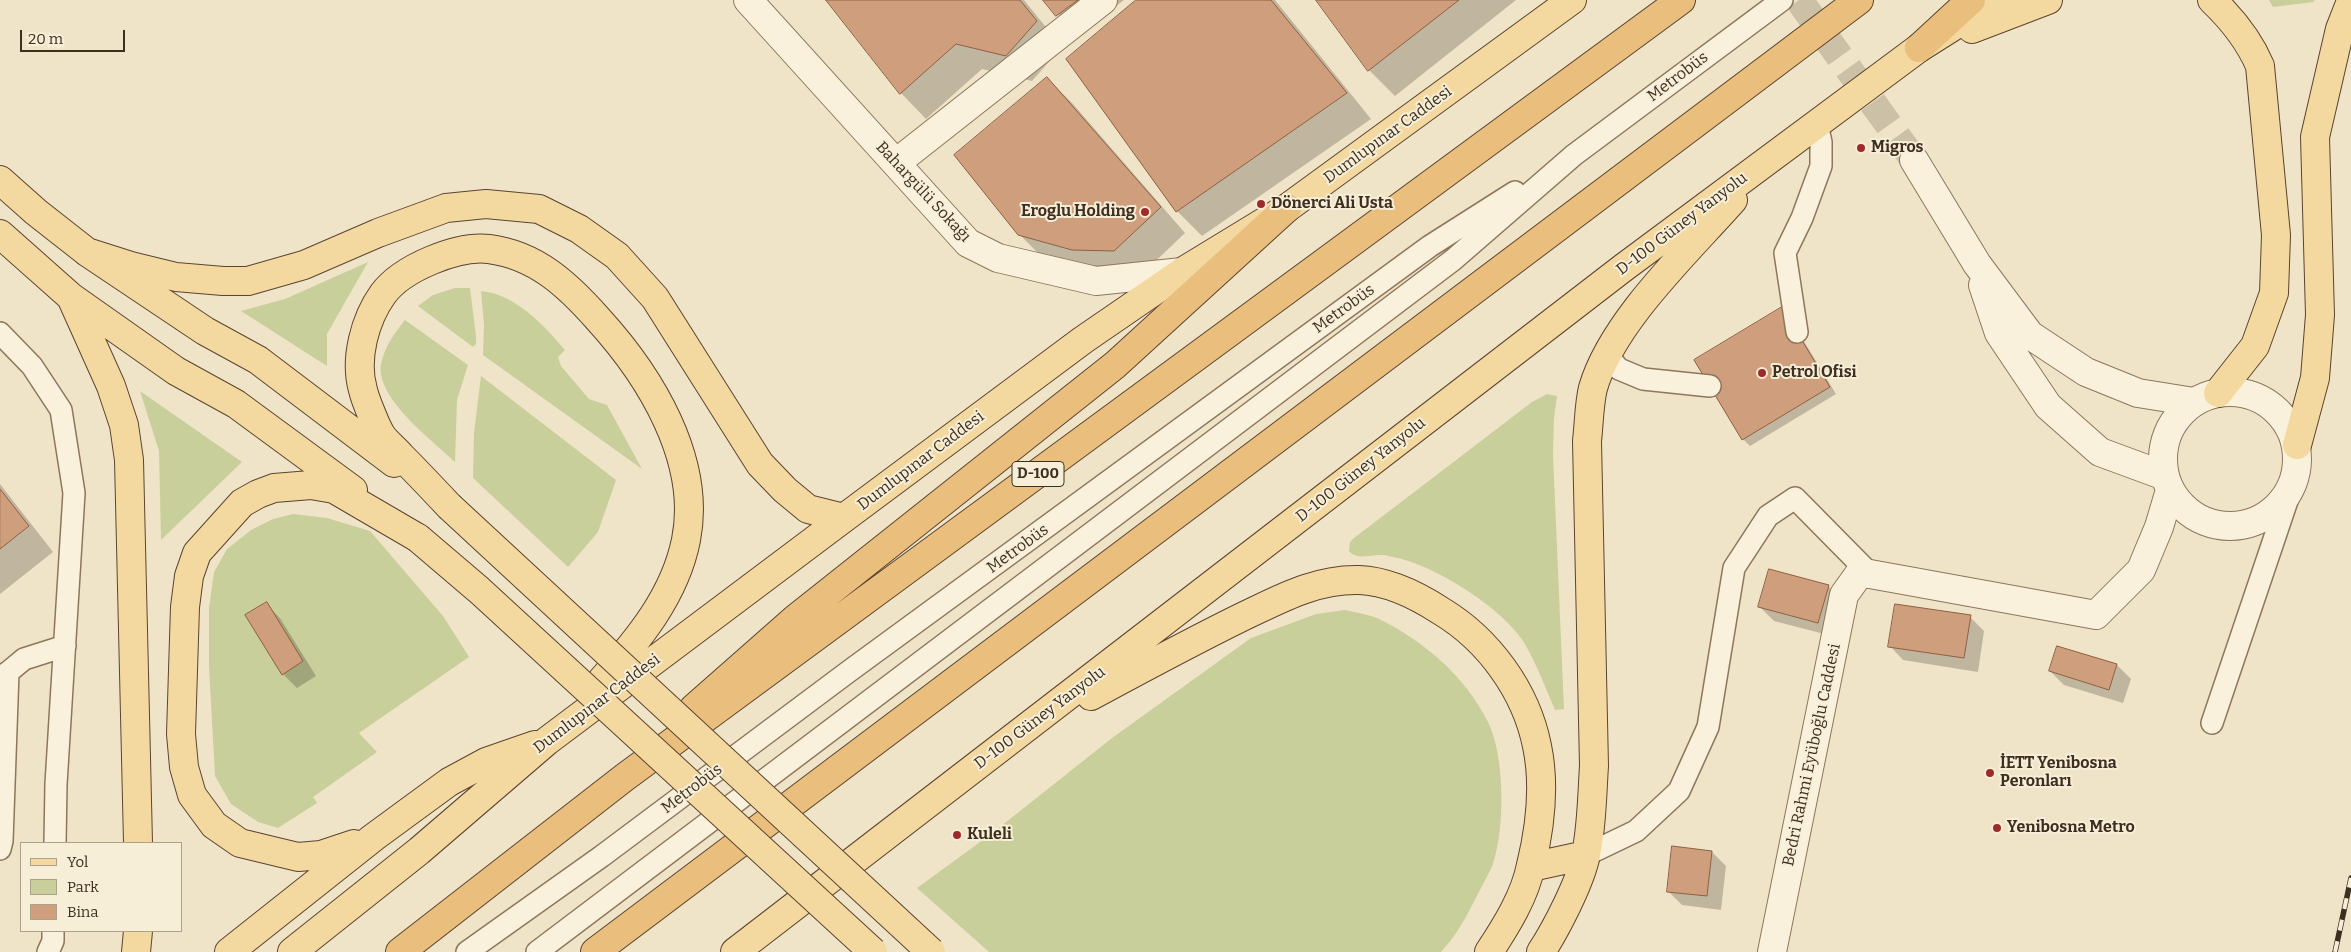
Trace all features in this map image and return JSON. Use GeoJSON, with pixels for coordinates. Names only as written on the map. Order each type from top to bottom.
{"type":"FeatureCollection","features":[{"type":"Feature","properties":{"kind":"highway","name":"D-100"},"geometry":{"type":"LineString","coordinates":[[400,952],[625,778],[1681,0]]}},
{"type":"Feature","properties":{"kind":"highway"},"geometry":{"type":"LineString","coordinates":[[595,952],[1859,0]]}},
{"type":"Feature","properties":{"kind":"highway"},"geometry":{"type":"LineString","coordinates":[[1919,48],[1971,0]]}},
{"type":"Feature","properties":{"kind":"highway"},"geometry":{"type":"LineString","coordinates":[[625,778],[716,688],[766,644],[1115,364],[1287,208]]}},
{"type":"Feature","properties":{"kind":"main road","name":"Dumlupınar Caddesi"},"geometry":{"type":"LineString","coordinates":[[292,952],[419,851],[547,741],[1083,340],[1182,272],[1287,208],[1572,0]]}},
{"type":"Feature","properties":{"kind":"main road","name":"D-100 Güney Yanyolu"},"geometry":{"type":"LineString","coordinates":[[735,952],[1616,274],[1919,48],[1995,0]]}},
{"type":"Feature","properties":{"kind":"main road"},"geometry":{"type":"LineString","coordinates":[[1919,48],[2048,0]]}},
{"type":"Feature","properties":{"kind":"main road"},"geometry":{"type":"LineString","coordinates":[[2206,397],[2255,346],[2274,293],[2276,235],[2260,66],[2250,44],[2231,19],[2212,0]]}},
{"type":"Feature","properties":{"kind":"main road"},"geometry":{"type":"LineString","coordinates":[[2297,445],[2315,378],[2320,315],[2315,137],[2340,29],[2351,1]]}},
{"type":"Feature","properties":{"kind":"main road"},"geometry":{"type":"LineString","coordinates":[[1541,952],[1569,898],[1586,855],[1594,766],[1587,441],[1593,389],[1607,355],[1631,316],[1773,156]]}},
{"type":"Feature","properties":{"kind":"main road"},"geometry":{"type":"LineString","coordinates":[[0,180],[36,212],[87,252],[205,331],[258,360],[449,506]]}},
{"type":"Feature","properties":{"kind":"main road"},"geometry":{"type":"LineString","coordinates":[[87,252],[131,266],[176,277],[248,281],[304,265],[446,208],[486,204],[540,209],[579,229],[617,256],[655,298],[760,464],[785,490],[808,509],[844,518]]}},
{"type":"Feature","properties":{"kind":"main road"},"geometry":{"type":"LineString","coordinates":[[0,234],[71,297],[176,371],[236,404],[418,538],[529,636],[873,952]]}},
{"type":"Feature","properties":{"kind":"main road"},"geometry":{"type":"LineString","coordinates":[[229,952],[374,837],[449,782],[486,762],[547,741],[626,654],[664,602],[686,542],[690,510],[687,482],[671,427],[651,389],[627,351],[572,290],[544,268],[513,254],[488,249],[453,252],[427,263],[409,271],[384,293],[367,327],[359,364],[363,390],[382,435],[449,506],[931,952]]}},
{"type":"Feature","properties":{"kind":"main road"},"geometry":{"type":"LineString","coordinates":[[71,297],[111,386],[124,425],[129,460],[138,842]]}},
{"type":"Feature","properties":{"kind":"main road"},"geometry":{"type":"LineString","coordinates":[[374,837],[321,855],[298,857],[240,843],[214,824],[192,795],[184,767],[182,734],[184,607],[189,576],[197,552],[242,503],[274,488],[311,485],[334,489],[418,538]]}},
{"type":"Feature","properties":{"kind":"main road"},"geometry":{"type":"LineString","coordinates":[[1019,734],[1211,632],[1297,590],[1359,580],[1380,584],[1415,597],[1457,621],[1484,645],[1510,680],[1528,716],[1537,747],[1541,783],[1531,867],[1512,914],[1489,952]]}},
{"type":"Feature","properties":{"kind":"main road"},"geometry":{"type":"LineString","coordinates":[[1531,867],[1586,855]]}},
{"type":"Feature","properties":{"kind":"main road"},"geometry":{"type":"LineString","coordinates":[[136,952],[138,932]]}},
{"type":"Feature","properties":{"kind":"street"},"geometry":{"type":"LineString","coordinates":[[896,163],[1104,0]]}},
{"type":"Feature","properties":{"kind":"street","name":"Bahargülü Sokağı"},"geometry":{"type":"LineString","coordinates":[[750,1],[968,243],[998,258],[1096,282],[1182,272]]}},
{"type":"Feature","properties":{"kind":"street"},"geometry":{"type":"LineString","coordinates":[[1914,160],[1977,264],[2030,335],[2086,372],[2138,393],[2206,397],[2239,392],[2259,397],[2276,409],[2289,425],[2297,445],[2298,467],[2291,489],[2276,510],[2259,522],[2238,526],[2218,526],[2198,519],[2182,507],[2167,483],[2100,452],[2048,406],[1999,333],[1977,264]]}},
{"type":"Feature","properties":{"kind":"street"},"geometry":{"type":"LineString","coordinates":[[1870,574],[2096,616],[2141,570],[2159,527],[2167,483],[2163,453],[2169,430],[2183,411],[2206,397]]}},
{"type":"Feature","properties":{"kind":"street","name":"Bedri Rahmi Eyüboğlu Caddesi"},"geometry":{"type":"LineString","coordinates":[[1772,952],[1844,595],[1858,574],[1870,574]]}},
{"type":"Feature","properties":{"kind":"lane","name":"Metrobüs"},"geometry":{"type":"LineString","coordinates":[[537,952],[1453,260],[1574,155],[1782,0]]}},
{"type":"Feature","properties":{"kind":"lane"},"geometry":{"type":"LineString","coordinates":[[1797,332],[1785,253],[1802,218],[1820,166],[1821,142],[1817,124]]}},
{"type":"Feature","properties":{"kind":"lane","name":"Metrobüs"},"geometry":{"type":"LineString","coordinates":[[467,952],[602,856],[848,672],[1430,246],[1574,155]]}},
{"type":"Feature","properties":{"kind":"lane"},"geometry":{"type":"LineString","coordinates":[[0,334],[32,366],[61,410],[74,494],[56,784],[55,842]]}},
{"type":"Feature","properties":{"kind":"lane"},"geometry":{"type":"LineString","coordinates":[[1607,355],[1619,370],[1643,379],[1710,386]]}},
{"type":"Feature","properties":{"kind":"lane"},"geometry":{"type":"LineString","coordinates":[[2212,723],[2291,489]]}},
{"type":"Feature","properties":{"kind":"lane"},"geometry":{"type":"LineString","coordinates":[[1586,855],[1636,831],[1679,791],[1708,727],[1734,568],[1768,516],[1796,498],[1870,574]]}},
{"type":"Feature","properties":{"kind":"lane"},"geometry":{"type":"LineString","coordinates":[[0,849],[2,841],[4,675],[24,659],[65,646]]}},
{"type":"Feature","properties":{"kind":"lane"},"geometry":{"type":"LineString","coordinates":[[48,952],[53,941],[54,932]]}},
{"type":"Feature","properties":{"kind":"green space"},"geometry":{"type":"Polygon","coordinates":[[[2269,0],[2315,0],[2313,2],[2273,7],[2269,0]]]}},
{"type":"Feature","properties":{"kind":"green space"},"geometry":{"type":"Polygon","coordinates":[[[368,262],[327,334],[327,366],[241,311],[285,299],[368,262]]]}},
{"type":"Feature","properties":{"kind":"green space"},"geometry":{"type":"Polygon","coordinates":[[[455,288],[470,288],[476,336],[476,344],[473,347],[418,306],[433,295],[455,288]]]}},
{"type":"Feature","properties":{"kind":"green space"},"geometry":{"type":"Polygon","coordinates":[[[481,291],[494,293],[517,304],[557,340],[565,350],[558,357],[561,366],[589,399],[607,405],[642,469],[483,355],[484,325],[481,291]]]}},
{"type":"Feature","properties":{"kind":"green space"},"geometry":{"type":"Polygon","coordinates":[[[405,320],[468,365],[457,400],[455,462],[408,418],[387,391],[382,377],[381,364],[387,346],[405,320]]]}},
{"type":"Feature","properties":{"kind":"green space"},"geometry":{"type":"Polygon","coordinates":[[[481,376],[616,480],[598,532],[568,567],[473,478],[474,433],[481,376]]]}},
{"type":"Feature","properties":{"kind":"green space"},"geometry":{"type":"Polygon","coordinates":[[[140,391],[242,462],[161,540],[159,451],[140,391]]]}},
{"type":"Feature","properties":{"kind":"green space"},"geometry":{"type":"Polygon","coordinates":[[[1547,394],[1557,396],[1553,454],[1564,709],[1555,710],[1523,641],[1513,628],[1483,602],[1448,579],[1412,562],[1384,555],[1356,556],[1349,551],[1350,542],[1354,538],[1532,402],[1547,394]]]}},
{"type":"Feature","properties":{"kind":"green space"},"geometry":{"type":"Polygon","coordinates":[[[293,514],[327,518],[370,531],[443,616],[469,657],[359,733],[377,752],[313,797],[317,803],[278,828],[258,822],[231,804],[215,776],[209,667],[209,608],[214,572],[227,549],[251,530],[273,519],[293,514]]]}},
{"type":"Feature","properties":{"kind":"green space"},"geometry":{"type":"Polygon","coordinates":[[[1345,610],[1375,617],[1396,628],[1427,649],[1468,690],[1479,705],[1494,736],[1498,753],[1501,792],[1500,831],[1497,849],[1492,867],[1468,914],[1441,952],[989,952],[917,888],[991,834],[1112,738],[1251,638],[1316,614],[1345,610]]]}},
{"type":"Feature","properties":{"kind":"building"},"geometry":{"type":"Polygon","coordinates":[[[826,0],[1020,0],[1037,21],[1006,56],[956,44],[900,94],[826,0]]]}},
{"type":"Feature","properties":{"kind":"building"},"geometry":{"type":"Polygon","coordinates":[[[1043,0],[1078,0],[1056,16],[1043,0]]]}},
{"type":"Feature","properties":{"kind":"building"},"geometry":{"type":"Polygon","coordinates":[[[1136,0],[1271,0],[1347,93],[1176,212],[1066,59],[1136,0]]]}},
{"type":"Feature","properties":{"kind":"building"},"geometry":{"type":"Polygon","coordinates":[[[1316,0],[1459,0],[1368,71],[1316,0]]]}},
{"type":"Feature","properties":{"kind":"building"},"geometry":{"type":"Polygon","coordinates":[[[1047,77],[1161,207],[1114,251],[1072,250],[1018,235],[954,155],[1047,77]]]}},
{"type":"Feature","properties":{"kind":"building"},"geometry":{"type":"Polygon","coordinates":[[[1782,307],[1830,387],[1742,440],[1694,360],[1782,307]]]}},
{"type":"Feature","properties":{"kind":"building"},"geometry":{"type":"Polygon","coordinates":[[[0,489],[29,526],[0,549],[0,489]]]}},
{"type":"Feature","properties":{"kind":"building"},"geometry":{"type":"Polygon","coordinates":[[[1769,569],[1829,585],[1818,623],[1758,607],[1769,569]]]}},
{"type":"Feature","properties":{"kind":"building"},"geometry":{"type":"Polygon","coordinates":[[[267,602],[303,661],[282,675],[245,615],[267,602]]]}},
{"type":"Feature","properties":{"kind":"building"},"geometry":{"type":"Polygon","coordinates":[[[1895,604],[1971,615],[1964,658],[1888,647],[1895,604]]]}},
{"type":"Feature","properties":{"kind":"building"},"geometry":{"type":"Polygon","coordinates":[[[2057,646],[2117,664],[2109,690],[2049,671],[2057,646]]]}},
{"type":"Feature","properties":{"kind":"building"},"geometry":{"type":"Polygon","coordinates":[[[1672,846],[1712,851],[1707,896],[1667,892],[1672,846]]]}},
{"type":"Feature","properties":{"kind":"tunnel"},"geometry":{"type":"LineString","coordinates":[[1799,0],[1914,160]]}},
{"type":"Feature","properties":{"kind":"railway"},"geometry":{"type":"LineString","coordinates":[[2335,952],[2351,878]]}},
{"type":"Feature","properties":{"kind":"place","name":"Migros"},"geometry":{"type":"Point","coordinates":[1861,148]}},
{"type":"Feature","properties":{"kind":"place","name":"Dönerci Ali Usta"},"geometry":{"type":"Point","coordinates":[1261,204]}},
{"type":"Feature","properties":{"kind":"place","name":"Eroglu Holding"},"geometry":{"type":"Point","coordinates":[1145,212]}},
{"type":"Feature","properties":{"kind":"place","name":"Petrol Ofisi"},"geometry":{"type":"Point","coordinates":[1762,373]}},
{"type":"Feature","properties":{"kind":"place","name":"İETT Yenibosna Peronları"},"geometry":{"type":"Point","coordinates":[1990,773]}},
{"type":"Feature","properties":{"kind":"place","name":"Yenibosna Metro"},"geometry":{"type":"Point","coordinates":[1997,828]}},
{"type":"Feature","properties":{"kind":"place","name":"Kuleli"},"geometry":{"type":"Point","coordinates":[957,835]}}]}
